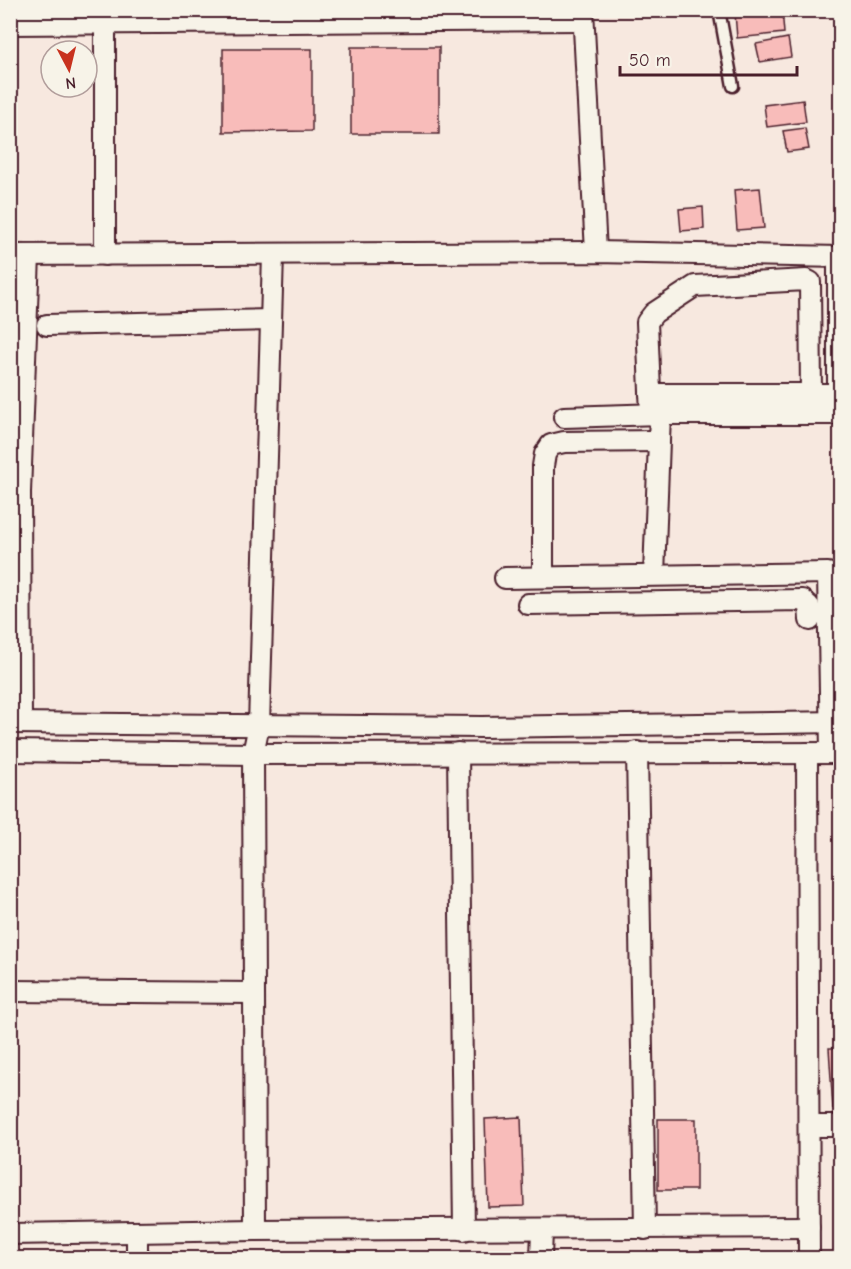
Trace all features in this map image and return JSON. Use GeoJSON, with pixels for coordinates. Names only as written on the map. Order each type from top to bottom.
{"type":"FeatureCollection","features":[{"type":"Feature","properties":{"kind":"street"},"geometry":{"type":"LineString","coordinates":[[10,24],[105,18],[583,15],[596,252]]}},
{"type":"Feature","properties":{"kind":"street"},"geometry":{"type":"LineString","coordinates":[[105,18],[105,255]]}},
{"type":"Feature","properties":{"kind":"street"},"geometry":{"type":"LineString","coordinates":[[564,417],[655,414],[839,414],[839,258],[596,252],[20,255],[15,492],[16,723],[482,727],[835,721]]}},
{"type":"Feature","properties":{"kind":"street"},"geometry":{"type":"LineString","coordinates":[[255,1230],[253,754],[259,725],[273,255]]}},
{"type":"Feature","properties":{"kind":"street"},"geometry":{"type":"LineString","coordinates":[[663,602],[658,575],[659,441],[650,394],[647,322],[654,313],[695,286],[806,280],[810,282],[811,394]]}},
{"type":"Feature","properties":{"kind":"street"},"geometry":{"type":"LineString","coordinates":[[47,325],[271,320]]}},
{"type":"Feature","properties":{"kind":"street"},"geometry":{"type":"LineString","coordinates":[[650,394],[838,394]]}},
{"type":"Feature","properties":{"kind":"street"},"geometry":{"type":"LineString","coordinates":[[543,577],[543,466],[545,454],[551,445],[564,442],[659,441]]}},
{"type":"Feature","properties":{"kind":"street"},"geometry":{"type":"LineString","coordinates":[[10,751],[253,754],[836,753],[834,573],[505,578]]}},
{"type":"Feature","properties":{"kind":"street"},"geometry":{"type":"LineString","coordinates":[[528,604],[802,600],[809,606],[810,620]]}},
{"type":"Feature","properties":{"kind":"street"},"geometry":{"type":"LineString","coordinates":[[637,752],[645,1229]]}},
{"type":"Feature","properties":{"kind":"street"},"geometry":{"type":"LineString","coordinates":[[458,753],[464,1230]]}},
{"type":"Feature","properties":{"kind":"street"},"geometry":{"type":"LineString","coordinates":[[807,753],[809,1258]]}},
{"type":"Feature","properties":{"kind":"street"},"geometry":{"type":"LineString","coordinates":[[10,991],[253,993]]}},
{"type":"Feature","properties":{"kind":"street"},"geometry":{"type":"LineString","coordinates":[[809,1126],[840,1126]]}},
{"type":"Feature","properties":{"kind":"street"},"geometry":{"type":"LineString","coordinates":[[10,1234],[255,1230],[809,1227]]}},
{"type":"Feature","properties":{"kind":"street"},"geometry":{"type":"LineString","coordinates":[[541,1258],[542,1230]]}},
{"type":"Feature","properties":{"kind":"street"},"geometry":{"type":"LineString","coordinates":[[137,1232],[137,1258]]}},
{"type":"Feature","properties":{"kind":"lane"},"geometry":{"type":"LineString","coordinates":[[719,10],[733,86]]}},
{"type":"Feature","properties":{"kind":"building"},"geometry":{"type":"Polygon","coordinates":[[[782,10],[784,33],[737,38],[735,13],[782,10]]]}},
{"type":"Feature","properties":{"kind":"building"},"geometry":{"type":"Polygon","coordinates":[[[788,38],[791,57],[760,62],[756,44],[788,38]]]}},
{"type":"Feature","properties":{"kind":"building"},"geometry":{"type":"Polygon","coordinates":[[[351,47],[439,47],[439,134],[351,134],[351,47]]]}},
{"type":"Feature","properties":{"kind":"building"},"geometry":{"type":"Polygon","coordinates":[[[223,49],[312,49],[312,131],[223,132],[223,49]]]}},
{"type":"Feature","properties":{"kind":"building"},"geometry":{"type":"Polygon","coordinates":[[[803,100],[806,122],[767,127],[764,105],[803,100]]]}},
{"type":"Feature","properties":{"kind":"building"},"geometry":{"type":"Polygon","coordinates":[[[805,128],[809,149],[787,152],[783,131],[805,128]]]}},
{"type":"Feature","properties":{"kind":"building"},"geometry":{"type":"Polygon","coordinates":[[[760,188],[764,228],[737,230],[734,190],[760,188]]]}},
{"type":"Feature","properties":{"kind":"building"},"geometry":{"type":"Polygon","coordinates":[[[703,207],[704,229],[681,231],[679,209],[703,207]]]}},
{"type":"Feature","properties":{"kind":"building"},"geometry":{"type":"Polygon","coordinates":[[[829,1048],[840,1048],[840,1108],[833,1109],[829,1048]]]}},
{"type":"Feature","properties":{"kind":"building"},"geometry":{"type":"Polygon","coordinates":[[[521,1117],[524,1206],[488,1207],[485,1119],[521,1117]]]}},
{"type":"Feature","properties":{"kind":"building"},"geometry":{"type":"Polygon","coordinates":[[[658,1119],[696,1119],[696,1190],[658,1190],[658,1119]]]}}]}
